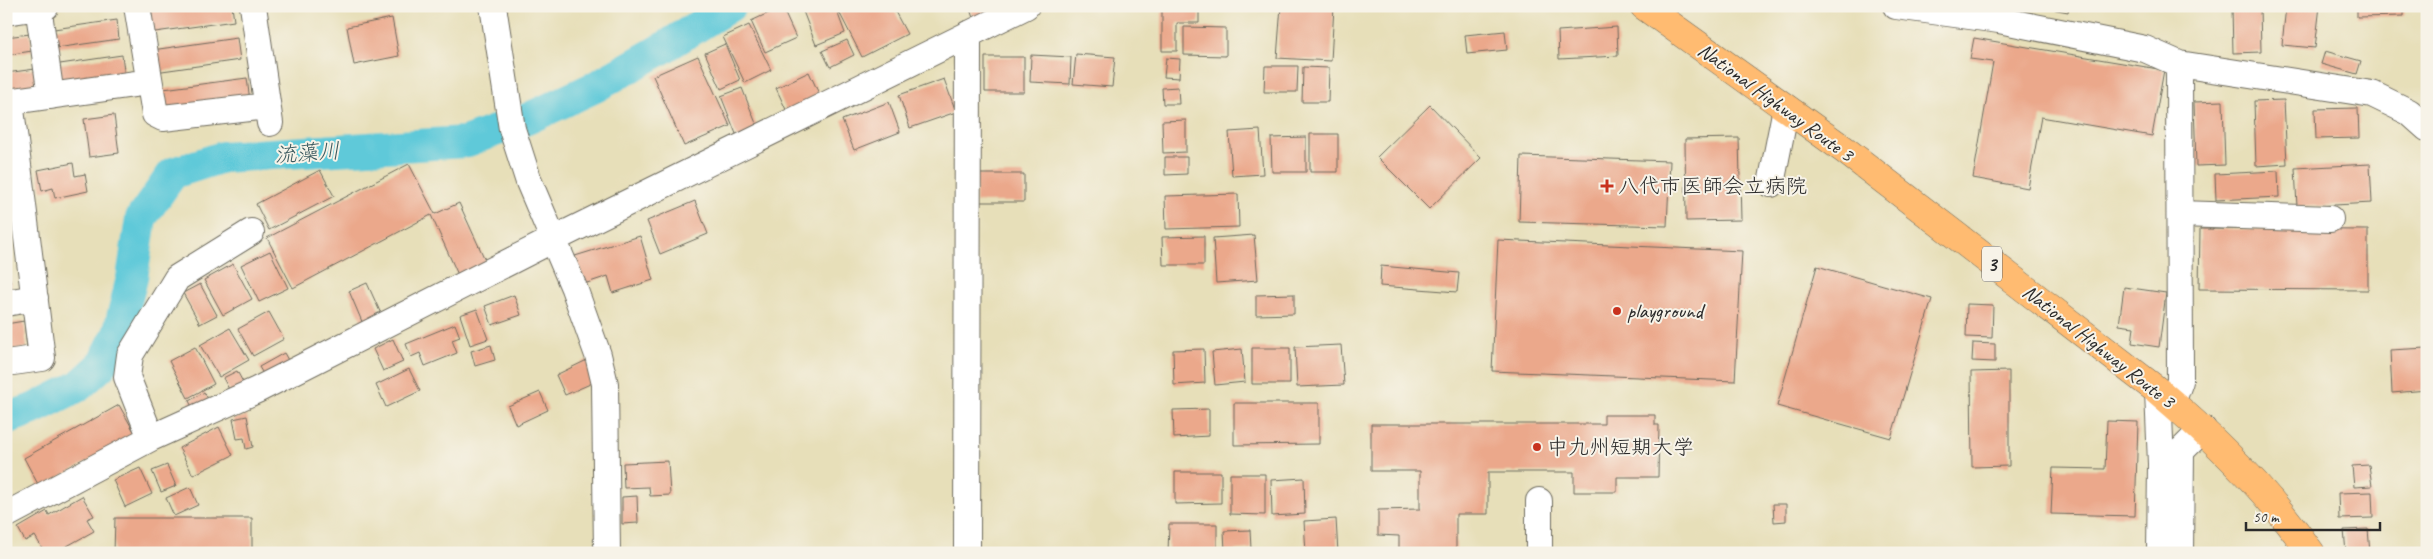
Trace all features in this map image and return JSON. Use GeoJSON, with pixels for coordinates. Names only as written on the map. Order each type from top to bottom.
{"type":"FeatureCollection","features":[{"type":"Feature","properties":{"kind":"highway","name":"National Highway Route 3"},"geometry":{"type":"LineString","coordinates":[[1644,6],[1846,151],[2165,397],[2203,429],[2290,522],[2312,553]]}},
{"type":"Feature","properties":{"kind":"street"},"geometry":{"type":"LineString","coordinates":[[137,6],[155,114],[163,118],[269,115],[253,6]]}},
{"type":"Feature","properties":{"kind":"street"},"geometry":{"type":"LineString","coordinates":[[492,6],[503,84],[512,129],[529,182],[577,296],[598,355],[605,384],[607,553]]}},
{"type":"Feature","properties":{"kind":"street"},"geometry":{"type":"LineString","coordinates":[[6,514],[151,438],[257,390],[552,240],[1026,6]]}},
{"type":"Feature","properties":{"kind":"street"},"geometry":{"type":"LineString","coordinates":[[1896,6],[1999,20],[2145,49],[2179,64],[2372,94],[2409,112],[2427,128]]}},
{"type":"Feature","properties":{"kind":"street"},"geometry":{"type":"LineString","coordinates":[[6,12],[40,7],[50,96]]}},
{"type":"Feature","properties":{"kind":"street"},"geometry":{"type":"LineString","coordinates":[[967,553],[968,34]]}},
{"type":"Feature","properties":{"kind":"street"},"geometry":{"type":"LineString","coordinates":[[2179,64],[2180,381],[2165,397],[2180,553]]}},
{"type":"Feature","properties":{"kind":"street"},"geometry":{"type":"LineString","coordinates":[[6,363],[42,358],[35,298],[16,233],[8,102],[149,82]]}},
{"type":"Feature","properties":{"kind":"street"},"geometry":{"type":"LineString","coordinates":[[1772,184],[1786,108]]}},
{"type":"Feature","properties":{"kind":"street"},"geometry":{"type":"LineString","coordinates":[[2180,214],[2330,220]]}},
{"type":"Feature","properties":{"kind":"street"},"geometry":{"type":"LineString","coordinates":[[151,438],[127,377],[130,355],[177,278],[251,232]]}},
{"type":"Feature","properties":{"kind":"street"},"geometry":{"type":"LineString","coordinates":[[6,303],[35,298]]}},
{"type":"Feature","properties":{"kind":"street"},"geometry":{"type":"LineString","coordinates":[[2160,553],[2171,457],[2203,429]]}},
{"type":"Feature","properties":{"kind":"street"},"geometry":{"type":"LineString","coordinates":[[1539,501],[1539,553]]}},
{"type":"Feature","properties":{"kind":"building"},"geometry":{"type":"Polygon","coordinates":[[[170,6],[232,6],[234,21],[148,33],[145,10],[170,6]]]}},
{"type":"Feature","properties":{"kind":"building"},"geometry":{"type":"Polygon","coordinates":[[[801,6],[835,6],[845,33],[816,45],[801,6]]]}},
{"type":"Feature","properties":{"kind":"building"},"geometry":{"type":"Polygon","coordinates":[[[836,6],[892,6],[907,34],[862,57],[836,6]]]}},
{"type":"Feature","properties":{"kind":"building"},"geometry":{"type":"Polygon","coordinates":[[[969,6],[1003,6],[973,18],[969,6]]]}},
{"type":"Feature","properties":{"kind":"building"},"geometry":{"type":"Polygon","coordinates":[[[1162,6],[1199,6],[1199,23],[1177,23],[1177,51],[1162,51],[1162,6]]]}},
{"type":"Feature","properties":{"kind":"building"},"geometry":{"type":"Polygon","coordinates":[[[1281,6],[1334,6],[1331,61],[1277,58],[1281,6]]]}},
{"type":"Feature","properties":{"kind":"building"},"geometry":{"type":"Polygon","coordinates":[[[2036,6],[2069,6],[2068,12],[2036,6]]]}},
{"type":"Feature","properties":{"kind":"building"},"geometry":{"type":"Polygon","coordinates":[[[2286,6],[2320,6],[2315,48],[2282,45],[2286,6]]]}},
{"type":"Feature","properties":{"kind":"building"},"geometry":{"type":"Polygon","coordinates":[[[2357,6],[2404,6],[2404,16],[2357,17],[2357,6]]]}},
{"type":"Feature","properties":{"kind":"building"},"geometry":{"type":"Polygon","coordinates":[[[782,7],[796,38],[765,52],[751,21],[782,7]]]}},
{"type":"Feature","properties":{"kind":"building"},"geometry":{"type":"Polygon","coordinates":[[[2260,7],[2261,52],[2233,53],[2232,8],[2260,7]]]}},
{"type":"Feature","properties":{"kind":"building"},"geometry":{"type":"Polygon","coordinates":[[[392,18],[399,56],[354,65],[347,27],[392,18]]]}},
{"type":"Feature","properties":{"kind":"building"},"geometry":{"type":"Polygon","coordinates":[[[117,20],[119,39],[49,49],[47,30],[117,20]]]}},
{"type":"Feature","properties":{"kind":"building"},"geometry":{"type":"Polygon","coordinates":[[[749,25],[771,70],[745,83],[723,37],[749,25]]]}},
{"type":"Feature","properties":{"kind":"building"},"geometry":{"type":"Polygon","coordinates":[[[1184,27],[1226,28],[1226,56],[1184,55],[1184,27]]]}},
{"type":"Feature","properties":{"kind":"building"},"geometry":{"type":"Polygon","coordinates":[[[1617,27],[1618,56],[1559,59],[1558,31],[1617,27]]]}},
{"type":"Feature","properties":{"kind":"building"},"geometry":{"type":"Polygon","coordinates":[[[1505,31],[1507,50],[1467,54],[1465,35],[1505,31]]]}},
{"type":"Feature","properties":{"kind":"building"},"geometry":{"type":"Polygon","coordinates":[[[30,34],[32,51],[6,55],[6,37],[30,34]]]}},
{"type":"Feature","properties":{"kind":"building"},"geometry":{"type":"Polygon","coordinates":[[[237,38],[240,60],[155,72],[152,50],[237,38]]]}},
{"type":"Feature","properties":{"kind":"building"},"geometry":{"type":"Polygon","coordinates":[[[1974,38],[2164,70],[2152,136],[2041,117],[2028,188],[1973,178],[1993,62],[1970,59],[1974,38]]]}},
{"type":"Feature","properties":{"kind":"building"},"geometry":{"type":"Polygon","coordinates":[[[847,40],[854,55],[830,67],[822,51],[847,40]]]}},
{"type":"Feature","properties":{"kind":"building"},"geometry":{"type":"Polygon","coordinates":[[[725,44],[740,80],[721,89],[705,53],[725,44]]]}},
{"type":"Feature","properties":{"kind":"building"},"geometry":{"type":"Polygon","coordinates":[[[2325,51],[2361,61],[2357,74],[2321,64],[2325,51]]]}},
{"type":"Feature","properties":{"kind":"building"},"geometry":{"type":"Polygon","coordinates":[[[1076,54],[1115,57],[1112,87],[1073,84],[1076,54]]]}},
{"type":"Feature","properties":{"kind":"building"},"geometry":{"type":"Polygon","coordinates":[[[122,55],[125,78],[56,88],[53,65],[122,55]]]}},
{"type":"Feature","properties":{"kind":"building"},"geometry":{"type":"Polygon","coordinates":[[[1031,55],[1071,57],[1070,84],[1030,82],[1031,55]]]}},
{"type":"Feature","properties":{"kind":"building"},"geometry":{"type":"Polygon","coordinates":[[[698,56],[730,126],[684,146],[653,76],[698,56]]]}},
{"type":"Feature","properties":{"kind":"building"},"geometry":{"type":"Polygon","coordinates":[[[985,57],[1024,57],[1024,92],[985,92],[985,57]]]}},
{"type":"Feature","properties":{"kind":"building"},"geometry":{"type":"Polygon","coordinates":[[[1166,58],[1180,59],[1179,78],[1164,77],[1166,58]]]}},
{"type":"Feature","properties":{"kind":"building"},"geometry":{"type":"Polygon","coordinates":[[[1265,66],[1298,66],[1297,92],[1264,92],[1265,66]]]}},
{"type":"Feature","properties":{"kind":"building"},"geometry":{"type":"Polygon","coordinates":[[[1303,67],[1329,68],[1328,102],[1302,102],[1303,67]]]}},
{"type":"Feature","properties":{"kind":"building"},"geometry":{"type":"Polygon","coordinates":[[[35,69],[37,88],[6,93],[6,73],[35,69]]]}},
{"type":"Feature","properties":{"kind":"building"},"geometry":{"type":"Polygon","coordinates":[[[809,72],[821,98],[788,114],[776,88],[809,72]]]}},
{"type":"Feature","properties":{"kind":"building"},"geometry":{"type":"Polygon","coordinates":[[[247,78],[250,101],[159,112],[156,90],[247,78]]]}},
{"type":"Feature","properties":{"kind":"building"},"geometry":{"type":"Polygon","coordinates":[[[944,79],[956,112],[910,128],[899,95],[944,79]]]}},
{"type":"Feature","properties":{"kind":"building"},"geometry":{"type":"Polygon","coordinates":[[[1178,87],[1179,104],[1163,104],[1162,88],[1178,87]]]}},
{"type":"Feature","properties":{"kind":"building"},"geometry":{"type":"Polygon","coordinates":[[[742,88],[759,131],[738,139],[721,96],[742,88]]]}},
{"type":"Feature","properties":{"kind":"building"},"geometry":{"type":"Polygon","coordinates":[[[2284,100],[2287,164],[2256,166],[2254,101],[2284,100]]]}},
{"type":"Feature","properties":{"kind":"building"},"geometry":{"type":"Polygon","coordinates":[[[2223,101],[2225,165],[2196,166],[2194,102],[2223,101]]]}},
{"type":"Feature","properties":{"kind":"building"},"geometry":{"type":"Polygon","coordinates":[[[889,102],[900,132],[854,150],[842,120],[889,102]]]}},
{"type":"Feature","properties":{"kind":"building"},"geometry":{"type":"Polygon","coordinates":[[[1430,105],[1481,158],[1429,209],[1377,157],[1430,105]]]}},
{"type":"Feature","properties":{"kind":"building"},"geometry":{"type":"Polygon","coordinates":[[[2358,108],[2359,138],[2316,139],[2315,109],[2358,108]]]}},
{"type":"Feature","properties":{"kind":"building"},"geometry":{"type":"Polygon","coordinates":[[[114,115],[119,153],[89,157],[84,119],[114,115]]]}},
{"type":"Feature","properties":{"kind":"building"},"geometry":{"type":"Polygon","coordinates":[[[1186,120],[1186,152],[1163,153],[1162,121],[1186,120]]]}},
{"type":"Feature","properties":{"kind":"building"},"geometry":{"type":"Polygon","coordinates":[[[1260,130],[1263,174],[1232,176],[1229,132],[1260,130]]]}},
{"type":"Feature","properties":{"kind":"building"},"geometry":{"type":"Polygon","coordinates":[[[1310,134],[1338,134],[1338,172],[1310,172],[1310,134]]]}},
{"type":"Feature","properties":{"kind":"building"},"geometry":{"type":"Polygon","coordinates":[[[1306,137],[1306,172],[1272,172],[1271,138],[1306,137]]]}},
{"type":"Feature","properties":{"kind":"building"},"geometry":{"type":"Polygon","coordinates":[[[1739,138],[1741,220],[1686,221],[1685,139],[1739,138]]]}},
{"type":"Feature","properties":{"kind":"building"},"geometry":{"type":"Polygon","coordinates":[[[1521,156],[1670,161],[1667,226],[1519,222],[1521,156]]]}},
{"type":"Feature","properties":{"kind":"building"},"geometry":{"type":"Polygon","coordinates":[[[1165,157],[1187,157],[1187,174],[1165,175],[1165,157]]]}},
{"type":"Feature","properties":{"kind":"building"},"geometry":{"type":"Polygon","coordinates":[[[73,163],[75,176],[85,174],[88,191],[55,198],[53,188],[42,191],[38,170],[73,163]]]}},
{"type":"Feature","properties":{"kind":"building"},"geometry":{"type":"Polygon","coordinates":[[[409,164],[435,214],[459,203],[487,264],[459,277],[431,215],[293,288],[267,238],[409,164]]]}},
{"type":"Feature","properties":{"kind":"building"},"geometry":{"type":"Polygon","coordinates":[[[2370,164],[2372,203],[2297,207],[2295,168],[2370,164]]]}},
{"type":"Feature","properties":{"kind":"building"},"geometry":{"type":"Polygon","coordinates":[[[320,170],[334,196],[269,230],[256,204],[320,170]]]}},
{"type":"Feature","properties":{"kind":"building"},"geometry":{"type":"Polygon","coordinates":[[[2278,171],[2279,197],[2216,200],[2215,174],[2278,171]]]}},
{"type":"Feature","properties":{"kind":"building"},"geometry":{"type":"Polygon","coordinates":[[[976,174],[1024,174],[1024,202],[976,202],[976,174]]]}},
{"type":"Feature","properties":{"kind":"building"},"geometry":{"type":"Polygon","coordinates":[[[1238,194],[1239,227],[1166,229],[1165,196],[1238,194]]]}},
{"type":"Feature","properties":{"kind":"building"},"geometry":{"type":"Polygon","coordinates":[[[695,201],[708,234],[660,254],[647,221],[695,201]]]}},
{"type":"Feature","properties":{"kind":"building"},"geometry":{"type":"Polygon","coordinates":[[[2200,229],[2368,230],[2368,290],[2199,289],[2200,229]]]}},
{"type":"Feature","properties":{"kind":"building"},"geometry":{"type":"Polygon","coordinates":[[[1254,235],[1258,280],[1216,283],[1213,238],[1254,235]]]}},
{"type":"Feature","properties":{"kind":"building"},"geometry":{"type":"Polygon","coordinates":[[[640,236],[653,280],[613,293],[608,276],[584,284],[575,256],[640,236]]]}},
{"type":"Feature","properties":{"kind":"building"},"geometry":{"type":"Polygon","coordinates":[[[1204,236],[1204,265],[1163,265],[1162,237],[1204,236]]]}},
{"type":"Feature","properties":{"kind":"building","name":"playground"},"geometry":{"type":"Polygon","coordinates":[[[1498,240],[1742,251],[1735,381],[1492,371],[1498,240]]]}},
{"type":"Feature","properties":{"kind":"building"},"geometry":{"type":"Polygon","coordinates":[[[270,251],[288,288],[259,302],[241,265],[270,251]]]}},
{"type":"Feature","properties":{"kind":"building"},"geometry":{"type":"Polygon","coordinates":[[[7,262],[11,287],[6,287],[7,262]]]}},
{"type":"Feature","properties":{"kind":"building"},"geometry":{"type":"Polygon","coordinates":[[[233,264],[252,299],[223,315],[204,280],[233,264]]]}},
{"type":"Feature","properties":{"kind":"building"},"geometry":{"type":"Polygon","coordinates":[[[1381,266],[1459,273],[1457,292],[1380,286],[1381,266]]]}},
{"type":"Feature","properties":{"kind":"building"},"geometry":{"type":"Polygon","coordinates":[[[1817,266],[1932,299],[1891,438],[1777,406],[1817,266]]]}},
{"type":"Feature","properties":{"kind":"building"},"geometry":{"type":"Polygon","coordinates":[[[367,283],[382,316],[363,324],[349,291],[367,283]]]}},
{"type":"Feature","properties":{"kind":"building"},"geometry":{"type":"Polygon","coordinates":[[[200,284],[217,315],[200,324],[183,293],[200,284]]]}},
{"type":"Feature","properties":{"kind":"building"},"geometry":{"type":"Polygon","coordinates":[[[2124,287],[2166,293],[2159,347],[2132,343],[2134,327],[2119,325],[2124,287]]]}},
{"type":"Feature","properties":{"kind":"building"},"geometry":{"type":"Polygon","coordinates":[[[1294,294],[1294,314],[1256,315],[1256,295],[1294,294]]]}},
{"type":"Feature","properties":{"kind":"building"},"geometry":{"type":"Polygon","coordinates":[[[514,295],[521,315],[492,325],[485,306],[514,295]]]}},
{"type":"Feature","properties":{"kind":"building"},"geometry":{"type":"Polygon","coordinates":[[[1967,304],[1993,305],[1992,338],[1966,337],[1967,304]]]}},
{"type":"Feature","properties":{"kind":"building"},"geometry":{"type":"Polygon","coordinates":[[[477,309],[488,339],[470,345],[460,315],[477,309]]]}},
{"type":"Feature","properties":{"kind":"building"},"geometry":{"type":"Polygon","coordinates":[[[269,312],[284,339],[253,356],[238,329],[269,312]]]}},
{"type":"Feature","properties":{"kind":"building"},"geometry":{"type":"Polygon","coordinates":[[[24,321],[27,348],[6,350],[6,324],[24,321]]]}},
{"type":"Feature","properties":{"kind":"building"},"geometry":{"type":"Polygon","coordinates":[[[455,324],[460,337],[452,340],[457,353],[425,366],[420,353],[411,357],[406,344],[455,324]]]}},
{"type":"Feature","properties":{"kind":"building"},"geometry":{"type":"Polygon","coordinates":[[[230,328],[249,360],[219,377],[200,345],[230,328]]]}},
{"type":"Feature","properties":{"kind":"building"},"geometry":{"type":"Polygon","coordinates":[[[393,339],[403,362],[383,371],[373,349],[393,339]]]}},
{"type":"Feature","properties":{"kind":"building"},"geometry":{"type":"Polygon","coordinates":[[[1973,343],[1995,344],[1995,362],[1972,361],[1973,343]]]}},
{"type":"Feature","properties":{"kind":"building"},"geometry":{"type":"Polygon","coordinates":[[[491,345],[495,360],[475,366],[471,351],[491,345]]]}},
{"type":"Feature","properties":{"kind":"building"},"geometry":{"type":"Polygon","coordinates":[[[1341,345],[1344,385],[1297,387],[1295,347],[1341,345]]]}},
{"type":"Feature","properties":{"kind":"building"},"geometry":{"type":"Polygon","coordinates":[[[195,347],[214,384],[188,398],[169,361],[195,347]]]}},
{"type":"Feature","properties":{"kind":"building"},"geometry":{"type":"Polygon","coordinates":[[[1252,348],[1290,348],[1290,384],[1252,384],[1252,348]]]}},
{"type":"Feature","properties":{"kind":"building"},"geometry":{"type":"Polygon","coordinates":[[[2427,348],[2427,390],[2392,393],[2390,350],[2427,348]]]}},
{"type":"Feature","properties":{"kind":"building"},"geometry":{"type":"Polygon","coordinates":[[[1204,349],[1205,383],[1174,385],[1173,350],[1204,349]]]}},
{"type":"Feature","properties":{"kind":"building"},"geometry":{"type":"Polygon","coordinates":[[[1242,349],[1245,382],[1215,385],[1212,352],[1242,349]]]}},
{"type":"Feature","properties":{"kind":"building"},"geometry":{"type":"Polygon","coordinates":[[[284,353],[293,369],[268,382],[259,367],[284,353]]]}},
{"type":"Feature","properties":{"kind":"building"},"geometry":{"type":"Polygon","coordinates":[[[587,360],[597,381],[565,395],[556,375],[587,360]]]}},
{"type":"Feature","properties":{"kind":"building"},"geometry":{"type":"Polygon","coordinates":[[[409,369],[420,391],[386,407],[376,385],[409,369]]]}},
{"type":"Feature","properties":{"kind":"building"},"geometry":{"type":"Polygon","coordinates":[[[237,371],[245,386],[231,393],[223,378],[237,371]]]}},
{"type":"Feature","properties":{"kind":"building"},"geometry":{"type":"Polygon","coordinates":[[[2009,371],[2009,466],[1972,467],[1971,372],[2009,371]]]}},
{"type":"Feature","properties":{"kind":"building"},"geometry":{"type":"Polygon","coordinates":[[[204,392],[213,407],[197,416],[189,401],[204,392]]]}},
{"type":"Feature","properties":{"kind":"building"},"geometry":{"type":"Polygon","coordinates":[[[540,392],[548,410],[516,425],[508,406],[540,392]]]}},
{"type":"Feature","properties":{"kind":"building"},"geometry":{"type":"Polygon","coordinates":[[[1234,403],[1319,403],[1319,444],[1234,445],[1234,403]]]}},
{"type":"Feature","properties":{"kind":"building"},"geometry":{"type":"Polygon","coordinates":[[[119,405],[136,435],[40,488],[24,458],[119,405]]]}},
{"type":"Feature","properties":{"kind":"building"},"geometry":{"type":"Polygon","coordinates":[[[1209,409],[1209,436],[1174,438],[1173,410],[1209,409]]]}},
{"type":"Feature","properties":{"kind":"building"},"geometry":{"type":"Polygon","coordinates":[[[1604,415],[1655,415],[1655,425],[1659,425],[1658,477],[1617,477],[1617,492],[1574,492],[1574,472],[1488,472],[1488,514],[1456,514],[1456,553],[1399,553],[1399,536],[1378,535],[1378,510],[1420,509],[1420,471],[1371,471],[1371,424],[1604,424],[1604,415]]]}},
{"type":"Feature","properties":{"kind":"building"},"geometry":{"type":"Polygon","coordinates":[[[247,416],[253,447],[246,449],[244,438],[237,439],[233,419],[247,416]]]}},
{"type":"Feature","properties":{"kind":"building"},"geometry":{"type":"Polygon","coordinates":[[[2107,421],[2138,422],[2135,516],[2051,514],[2053,468],[2105,469],[2107,421]]]}},
{"type":"Feature","properties":{"kind":"building"},"geometry":{"type":"Polygon","coordinates":[[[219,427],[233,455],[193,475],[179,448],[219,427]]]}},
{"type":"Feature","properties":{"kind":"building"},"geometry":{"type":"Polygon","coordinates":[[[668,461],[670,495],[650,496],[649,487],[624,488],[623,463],[668,461]]]}},
{"type":"Feature","properties":{"kind":"building"},"geometry":{"type":"Polygon","coordinates":[[[167,465],[176,486],[161,492],[152,471],[167,465]]]}},
{"type":"Feature","properties":{"kind":"building"},"geometry":{"type":"Polygon","coordinates":[[[2369,465],[2372,486],[2354,487],[2352,466],[2369,465]]]}},
{"type":"Feature","properties":{"kind":"building"},"geometry":{"type":"Polygon","coordinates":[[[140,468],[152,494],[125,507],[113,480],[140,468]]]}},
{"type":"Feature","properties":{"kind":"building"},"geometry":{"type":"Polygon","coordinates":[[[1175,472],[1221,472],[1221,503],[1175,504],[1175,472]]]}},
{"type":"Feature","properties":{"kind":"building"},"geometry":{"type":"Polygon","coordinates":[[[1230,474],[1265,474],[1265,515],[1230,514],[1230,474]]]}},
{"type":"Feature","properties":{"kind":"building"},"geometry":{"type":"Polygon","coordinates":[[[1304,478],[1305,514],[1272,516],[1271,480],[1304,478]]]}},
{"type":"Feature","properties":{"kind":"building"},"geometry":{"type":"Polygon","coordinates":[[[190,487],[198,505],[174,516],[166,498],[190,487]]]}},
{"type":"Feature","properties":{"kind":"building"},"geometry":{"type":"Polygon","coordinates":[[[2372,492],[2373,518],[2339,519],[2338,493],[2372,492]]]}},
{"type":"Feature","properties":{"kind":"building"},"geometry":{"type":"Polygon","coordinates":[[[82,496],[94,516],[87,519],[94,531],[60,550],[62,553],[45,553],[35,536],[25,541],[18,528],[47,511],[49,515],[82,496]]]}},
{"type":"Feature","properties":{"kind":"building"},"geometry":{"type":"Polygon","coordinates":[[[637,496],[638,523],[622,524],[622,497],[637,496]]]}},
{"type":"Feature","properties":{"kind":"building"},"geometry":{"type":"Polygon","coordinates":[[[1773,504],[1786,504],[1786,521],[1774,522],[1773,504]]]}},
{"type":"Feature","properties":{"kind":"building"},"geometry":{"type":"Polygon","coordinates":[[[115,518],[252,518],[252,553],[114,553],[115,518]]]}},
{"type":"Feature","properties":{"kind":"building"},"geometry":{"type":"Polygon","coordinates":[[[1336,519],[1338,553],[1306,553],[1304,521],[1336,519]]]}},
{"type":"Feature","properties":{"kind":"building"},"geometry":{"type":"Polygon","coordinates":[[[1169,524],[1217,524],[1217,553],[1168,553],[1169,524]]]}},
{"type":"Feature","properties":{"kind":"building"},"geometry":{"type":"Polygon","coordinates":[[[2368,529],[2370,553],[2346,553],[2344,530],[2368,529]]]}},
{"type":"Feature","properties":{"kind":"building"},"geometry":{"type":"Polygon","coordinates":[[[1250,530],[1251,549],[1225,551],[1224,531],[1250,530]]]}},
{"type":"Feature","properties":{"kind":"building"},"geometry":{"type":"Polygon","coordinates":[[[2384,550],[2427,550],[2427,553],[2384,553],[2384,550]]]}},
{"type":"Feature","properties":{"kind":"waterway","name":"流藻川"},"geometry":{"type":"LineString","coordinates":[[6,419],[33,409],[79,386],[101,366],[118,334],[132,278],[141,218],[173,173],[223,157],[465,142],[527,119],[595,87],[665,47],[730,6]]}},
{"type":"Feature","properties":{"kind":"place","name":"八代市医師会立病院"},"geometry":{"type":"Point","coordinates":[1607,186]}},
{"type":"Feature","properties":{"kind":"place","name":"playground"},"geometry":{"type":"Point","coordinates":[1617,311]}},
{"type":"Feature","properties":{"kind":"place","name":"中九州短期大学"},"geometry":{"type":"Point","coordinates":[1537,447]}}]}
